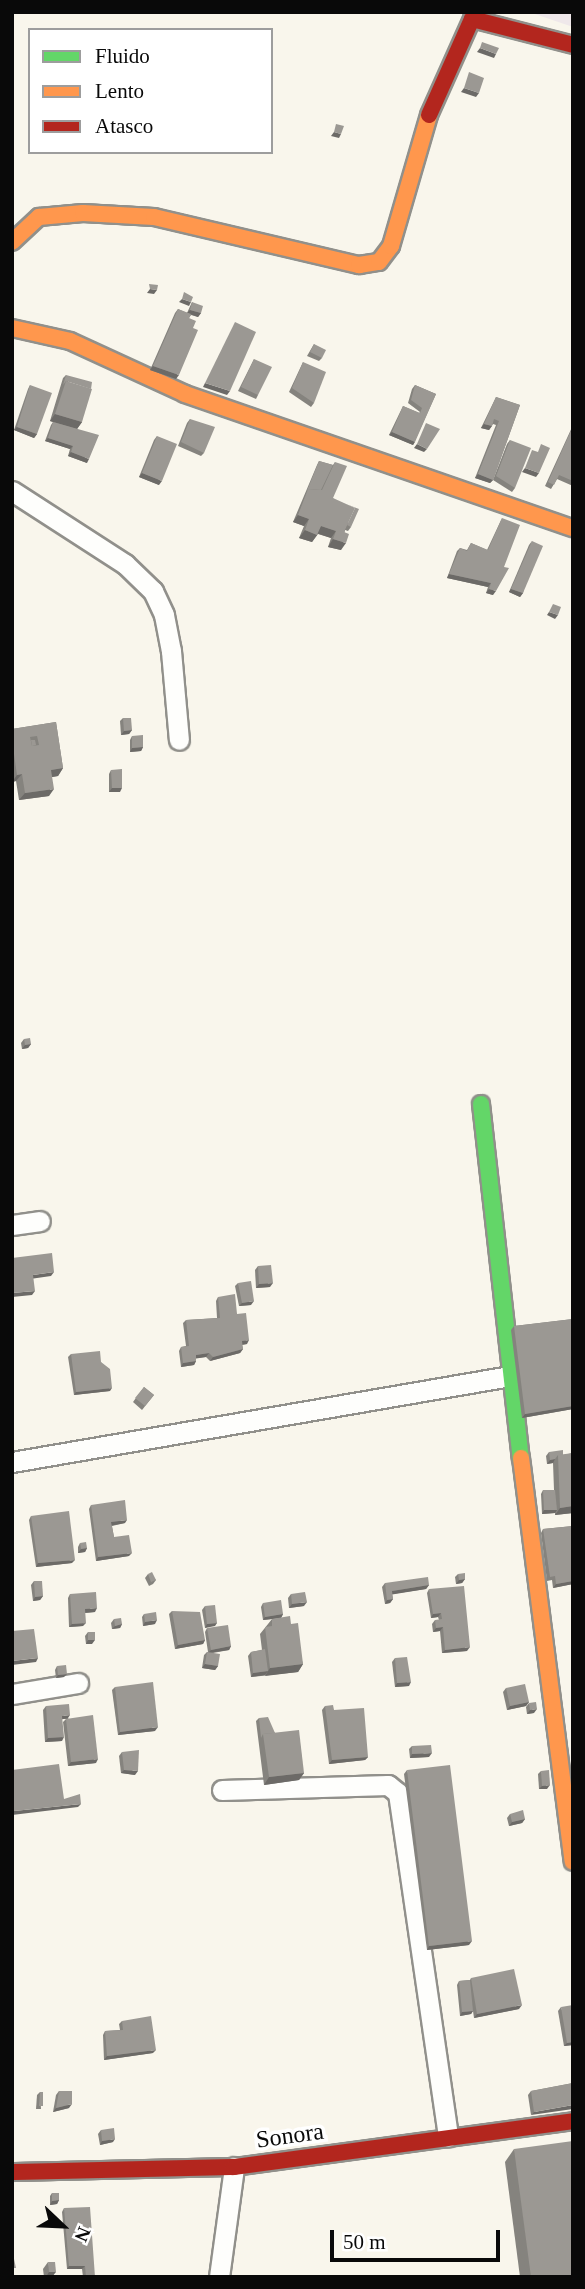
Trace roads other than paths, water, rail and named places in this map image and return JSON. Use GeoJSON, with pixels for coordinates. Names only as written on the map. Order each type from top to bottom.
{"type":"FeatureCollection","features":[{"type":"Feature","properties":{"kind":"street"},"geometry":{"type":"LineString","coordinates":[[12,242],[39,217],[83,213],[154,217],[359,265],[379,262],[391,246],[421,135],[463,31],[472,19],[573,45]]}},
{"type":"Feature","properties":{"kind":"street"},"geometry":{"type":"LineString","coordinates":[[12,328],[70,341],[186,394],[573,528]]}},
{"type":"Feature","properties":{"kind":"street"},"geometry":{"type":"LineString","coordinates":[[12,491],[125,564],[153,591],[164,615],[171,651],[179,740]]}},
{"type":"Feature","properties":{"kind":"street"},"geometry":{"type":"LineString","coordinates":[[481,1104],[510,1376],[573,1862]]}},
{"type":"Feature","properties":{"kind":"street"},"geometry":{"type":"LineString","coordinates":[[12,1225],[40,1221]]}},
{"type":"Feature","properties":{"kind":"street"},"geometry":{"type":"LineString","coordinates":[[12,1462],[510,1376]]}},
{"type":"Feature","properties":{"kind":"street"},"geometry":{"type":"LineString","coordinates":[[12,1694],[78,1683]]}},
{"type":"Feature","properties":{"kind":"street"},"geometry":{"type":"LineString","coordinates":[[222,1790],[388,1786],[398,1793],[448,2136]]}},
{"type":"Feature","properties":{"kind":"street","name":"Sonora"},"geometry":{"type":"LineString","coordinates":[[12,2172],[234,2167],[573,2121]]}},
{"type":"Feature","properties":{"kind":"street"},"geometry":{"type":"LineString","coordinates":[[219,2277],[234,2167]]}}]}
